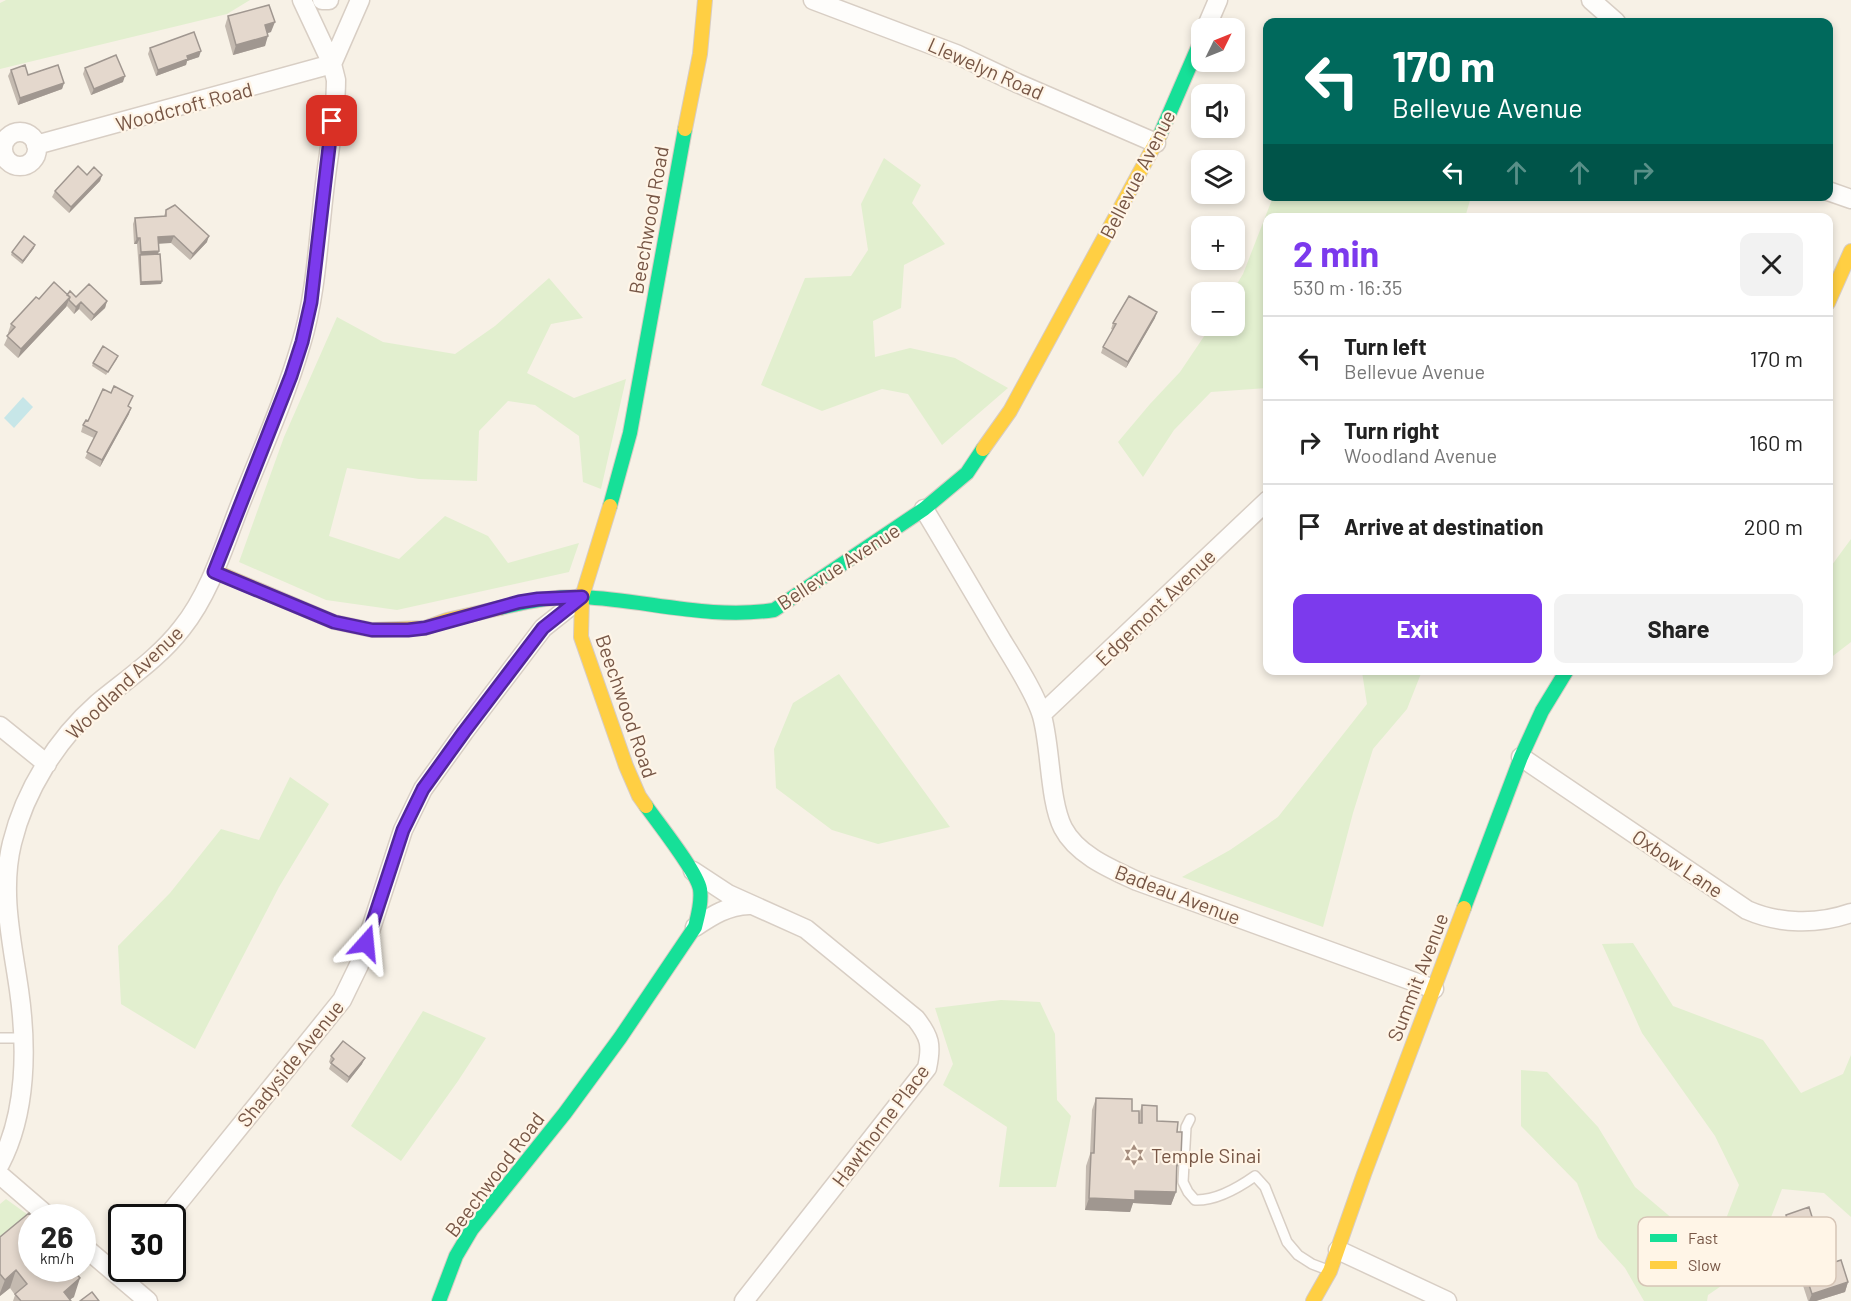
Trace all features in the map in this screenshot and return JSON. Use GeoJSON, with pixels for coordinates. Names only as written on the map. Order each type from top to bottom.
{"type":"FeatureCollection","features":[{"type":"Feature","properties":{"kind":"street","name":"Woodland Avenue"},"geometry":{"type":"LineString","coordinates":[[0,1164],[15,1128],[21,1082],[22,1038],[19,989],[6,895],[12,844],[24,805],[47,764],[75,725],[161,651],[183,627],[197,604],[214,572],[291,376],[302,342],[311,302],[336,80],[332,64],[302,0]]}},
{"type":"Feature","properties":{"kind":"street"},"geometry":{"type":"LineString","coordinates":[[322,0],[329,0]]}},
{"type":"Feature","properties":{"kind":"street"},"geometry":{"type":"LineString","coordinates":[[332,64],[360,0]]}},
{"type":"Feature","properties":{"kind":"street","name":"Beechwood Road"},"geometry":{"type":"LineString","coordinates":[[439,1301],[456,1256],[472,1229],[572,1103],[620,1038],[695,927],[700,908],[700,888],[691,870],[639,796],[626,766],[581,637],[582,597],[603,533],[630,433],[670,204],[700,54],[705,0]]}},
{"type":"Feature","properties":{"kind":"street","name":"Llewelyn Road"},"geometry":{"type":"LineString","coordinates":[[813,0],[877,22],[956,54],[1156,143]]}},
{"type":"Feature","properties":{"kind":"street"},"geometry":{"type":"LineString","coordinates":[[1210,18],[1218,0]]}},
{"type":"Feature","properties":{"kind":"street"},"geometry":{"type":"LineString","coordinates":[[1591,0],[1611,18]]}},
{"type":"Feature","properties":{"kind":"street","name":"Bellevue Avenue"},"geometry":{"type":"LineString","coordinates":[[214,572],[334,622],[372,630],[399,631],[425,628],[519,602],[538,599],[582,597],[747,614],[774,610],[924,509],[967,473],[1010,411],[1156,143],[1191,63]]}},
{"type":"Feature","properties":{"kind":"street","name":"Woodcroft Road"},"geometry":{"type":"LineString","coordinates":[[36,146],[332,64]]}},
{"type":"Feature","properties":{"kind":"street"},"geometry":{"type":"LineString","coordinates":[[1833,193],[1851,199]]}},
{"type":"Feature","properties":{"kind":"street"},"geometry":{"type":"LineString","coordinates":[[1833,291],[1851,250]]}},
{"type":"Feature","properties":{"kind":"street","name":"Edgemont Avenue"},"geometry":{"type":"LineString","coordinates":[[1042,714],[1263,505]]}},
{"type":"Feature","properties":{"kind":"street","name":"Badeau Avenue"},"geometry":{"type":"LineString","coordinates":[[924,509],[1020,670],[1042,714],[1057,810],[1063,828],[1071,839],[1087,854],[1109,868],[1137,881],[1434,989]]}},
{"type":"Feature","properties":{"kind":"street","name":"Shadyside Avenue"},"geometry":{"type":"LineString","coordinates":[[177,1204],[342,1000],[359,965],[403,830],[423,789],[543,628],[582,597]]}},
{"type":"Feature","properties":{"kind":"street","name":"Summit Avenue"},"geometry":{"type":"LineString","coordinates":[[1313,1301],[1330,1271],[1364,1174],[1521,757],[1542,711],[1564,675]]}},
{"type":"Feature","properties":{"kind":"street"},"geometry":{"type":"LineString","coordinates":[[0,726],[47,764]]}},
{"type":"Feature","properties":{"kind":"street","name":"Oxbow Lane"},"geometry":{"type":"LineString","coordinates":[[1521,757],[1746,910],[1765,918],[1783,921],[1818,920],[1851,913]]}},
{"type":"Feature","properties":{"kind":"street","name":"Hawthorne Place"},"geometry":{"type":"LineString","coordinates":[[691,870],[749,905],[806,929],[916,1018],[928,1033],[931,1051],[927,1068],[744,1301]]}},
{"type":"Feature","properties":{"kind":"street"},"geometry":{"type":"LineString","coordinates":[[695,927],[723,909],[736,905],[749,905]]}},
{"type":"Feature","properties":{"kind":"street"},"geometry":{"type":"LineString","coordinates":[[0,1175],[34,1204]]}},
{"type":"Feature","properties":{"kind":"street"},"geometry":{"type":"LineString","coordinates":[[1338,1250],[1447,1301]]}},
{"type":"Feature","properties":{"kind":"street"},"geometry":{"type":"LineString","coordinates":[[130,1282],[148,1301]]}},
{"type":"Feature","properties":{"kind":"lane"},"geometry":{"type":"LineString","coordinates":[[0,1038],[22,1038]]}},
{"type":"Feature","properties":{"kind":"lane"},"geometry":{"type":"LineString","coordinates":[[1190,1119],[1186,1127],[1183,1182],[1195,1200],[1207,1201],[1255,1176],[1265,1187],[1287,1242],[1298,1255],[1330,1271]]}},
{"type":"Feature","properties":{"kind":"green space"},"geometry":{"type":"Polygon","coordinates":[[[6,0],[250,0],[227,14],[0,69],[0,3],[6,0]]]}},
{"type":"Feature","properties":{"kind":"green space"},"geometry":{"type":"Polygon","coordinates":[[[884,158],[921,185],[912,203],[945,244],[904,265],[901,308],[873,321],[875,357],[910,348],[955,358],[1008,388],[942,445],[908,394],[882,389],[822,411],[761,385],[805,278],[851,276],[868,250],[861,204],[884,158]]]}},
{"type":"Feature","properties":{"kind":"green space"},"geometry":{"type":"Polygon","coordinates":[[[1271,201],[1470,201],[1466,213],[1267,213],[1271,201]]]}},
{"type":"Feature","properties":{"kind":"green space"},"geometry":{"type":"Polygon","coordinates":[[[1263,223],[1263,388],[1211,392],[1174,430],[1143,477],[1118,442],[1180,372],[1204,336],[1245,336],[1245,282],[1238,282],[1263,223]]]}},
{"type":"Feature","properties":{"kind":"green space"},"geometry":{"type":"Polygon","coordinates":[[[549,278],[583,318],[551,324],[527,373],[574,398],[626,379],[601,489],[583,482],[579,436],[535,405],[508,401],[479,431],[477,481],[419,479],[347,468],[329,536],[399,559],[445,516],[488,536],[508,563],[579,543],[569,572],[397,610],[326,600],[239,562],[284,437],[337,317],[383,342],[455,354],[495,326],[549,278]]]}},
{"type":"Feature","properties":{"kind":"green space"},"geometry":{"type":"Polygon","coordinates":[[[1851,539],[1851,642],[1833,656],[1833,564],[1851,539]]]}},
{"type":"Feature","properties":{"kind":"green space"},"geometry":{"type":"Polygon","coordinates":[[[839,674],[950,827],[878,844],[832,830],[776,788],[774,749],[793,703],[839,674]]]}},
{"type":"Feature","properties":{"kind":"green space"},"geometry":{"type":"Polygon","coordinates":[[[1362,675],[1420,675],[1407,709],[1373,749],[1353,813],[1323,927],[1182,877],[1230,850],[1278,817],[1367,704],[1362,675]]]}},
{"type":"Feature","properties":{"kind":"green space"},"geometry":{"type":"Polygon","coordinates":[[[290,777],[329,804],[279,887],[195,1049],[121,1004],[118,946],[170,893],[221,829],[259,840],[290,777]]]}},
{"type":"Feature","properties":{"kind":"green space"},"geometry":{"type":"Polygon","coordinates":[[[1633,943],[1673,1006],[1763,1040],[1801,1093],[1843,1074],[1851,1055],[1851,1217],[1824,1193],[1782,1189],[1771,1217],[1727,1217],[1739,1185],[1715,1136],[1642,1033],[1602,944],[1633,943]]]}},
{"type":"Feature","properties":{"kind":"green space"},"geometry":{"type":"Polygon","coordinates":[[[1001,1000],[1040,1002],[1055,1034],[1057,1100],[1071,1116],[1056,1187],[999,1187],[1007,1127],[943,1085],[953,1064],[935,1008],[1001,1000]]]}},
{"type":"Feature","properties":{"kind":"green space"},"geometry":{"type":"Polygon","coordinates":[[[423,1011],[486,1038],[401,1161],[351,1126],[423,1011]]]}},
{"type":"Feature","properties":{"kind":"green space"},"geometry":{"type":"Polygon","coordinates":[[[1521,1070],[1547,1072],[1598,1127],[1635,1187],[1671,1217],[1638,1217],[1638,1286],[1721,1286],[1708,1295],[1707,1301],[1644,1301],[1625,1268],[1598,1238],[1577,1183],[1521,1126],[1521,1070]]]}},
{"type":"Feature","properties":{"kind":"green space"},"geometry":{"type":"Polygon","coordinates":[[[6,1199],[18,1208],[18,1227],[0,1242],[0,1204],[6,1199]]]}},
{"type":"Feature","properties":{"kind":"water"},"geometry":{"type":"Polygon","coordinates":[[[23,397],[33,407],[14,428],[4,418],[23,397]]]}},
{"type":"Feature","properties":{"kind":"building"},"geometry":{"type":"Polygon","coordinates":[[[269,5],[275,22],[265,25],[268,36],[236,45],[228,16],[269,5]]]}},
{"type":"Feature","properties":{"kind":"building"},"geometry":{"type":"Polygon","coordinates":[[[194,32],[201,51],[187,56],[188,59],[158,70],[150,48],[194,32]]]}},
{"type":"Feature","properties":{"kind":"building"},"geometry":{"type":"Polygon","coordinates":[[[116,55],[125,76],[94,89],[85,68],[116,55]]]}},
{"type":"Feature","properties":{"kind":"building"},"geometry":{"type":"Polygon","coordinates":[[[25,65],[28,75],[58,65],[64,83],[20,98],[11,70],[25,65]]]}},
{"type":"Feature","properties":{"kind":"building"},"geometry":{"type":"Polygon","coordinates":[[[78,166],[87,175],[94,167],[102,175],[71,207],[55,191],[78,166]]]}},
{"type":"Feature","properties":{"kind":"building"},"geometry":{"type":"Polygon","coordinates":[[[175,205],[209,236],[193,254],[174,236],[158,237],[159,251],[141,252],[135,218],[166,216],[166,210],[175,205]]]}},
{"type":"Feature","properties":{"kind":"building"},"geometry":{"type":"Polygon","coordinates":[[[24,236],[35,245],[23,261],[12,252],[24,236]]]}},
{"type":"Feature","properties":{"kind":"building"},"geometry":{"type":"Polygon","coordinates":[[[160,254],[162,281],[141,282],[140,255],[160,254]]]}},
{"type":"Feature","properties":{"kind":"building"},"geometry":{"type":"Polygon","coordinates":[[[54,282],[70,297],[21,349],[7,336],[15,327],[11,324],[36,297],[39,299],[54,282]]]}},
{"type":"Feature","properties":{"kind":"building"},"geometry":{"type":"Polygon","coordinates":[[[89,284],[107,301],[94,315],[81,302],[76,307],[67,295],[70,291],[76,297],[89,284]]]}},
{"type":"Feature","properties":{"kind":"building"},"geometry":{"type":"Polygon","coordinates":[[[1129,296],[1157,312],[1128,362],[1103,347],[1116,324],[1113,323],[1129,296]]]}},
{"type":"Feature","properties":{"kind":"building"},"geometry":{"type":"Polygon","coordinates":[[[103,346],[118,356],[108,372],[93,363],[103,346]]]}},
{"type":"Feature","properties":{"kind":"building"},"geometry":{"type":"Polygon","coordinates":[[[114,386],[133,396],[128,406],[131,408],[102,460],[87,452],[97,432],[83,425],[86,420],[88,421],[103,389],[111,393],[114,386]]]}},
{"type":"Feature","properties":{"kind":"building"},"geometry":{"type":"Polygon","coordinates":[[[343,1041],[365,1058],[349,1077],[331,1063],[334,1059],[331,1056],[343,1041]]]}},
{"type":"Feature","properties":{"kind":"building","name":"Temple Sinai"},"geometry":{"type":"Polygon","coordinates":[[[1096,1098],[1132,1099],[1132,1111],[1139,1111],[1139,1123],[1142,1123],[1142,1105],[1157,1106],[1157,1121],[1178,1122],[1177,1132],[1182,1132],[1181,1157],[1177,1157],[1176,1192],[1135,1191],[1135,1200],[1089,1198],[1091,1153],[1094,1153],[1096,1098]]]}},
{"type":"Feature","properties":{"kind":"building"},"geometry":{"type":"Polygon","coordinates":[[[1809,1207],[1812,1217],[1787,1217],[1786,1215],[1809,1207]]]}},
{"type":"Feature","properties":{"kind":"building"},"geometry":{"type":"Polygon","coordinates":[[[18,1222],[18,1273],[16,1270],[5,1280],[0,1274],[0,1237],[18,1222]]]}},
{"type":"Feature","properties":{"kind":"building"},"geometry":{"type":"Polygon","coordinates":[[[1841,1260],[1848,1282],[1836,1286],[1836,1262],[1841,1260]]]}},
{"type":"Feature","properties":{"kind":"building"},"geometry":{"type":"Polygon","coordinates":[[[25,1282],[75,1282],[64,1292],[71,1301],[21,1301],[15,1294],[27,1284],[25,1282]]]}},
{"type":"Feature","properties":{"kind":"building"},"geometry":{"type":"Polygon","coordinates":[[[1809,1286],[1836,1286],[1812,1294],[1809,1286]]]}},
{"type":"Feature","properties":{"kind":"building"},"geometry":{"type":"Polygon","coordinates":[[[92,1292],[99,1301],[80,1301],[92,1292]]]}},
{"type":"Feature","properties":{"kind":"traffic: fast"},"geometry":{"type":"LineString","coordinates":[[1160,135],[1191,63]]}},
{"type":"Feature","properties":{"kind":"traffic: fast"},"geometry":{"type":"LineString","coordinates":[[610,506],[630,433],[685,129]]}},
{"type":"Feature","properties":{"kind":"traffic: fast"},"geometry":{"type":"LineString","coordinates":[[500,608],[561,597],[582,597],[726,613],[774,610],[924,509],[967,473],[983,449]]}},
{"type":"Feature","properties":{"kind":"traffic: fast"},"geometry":{"type":"LineString","coordinates":[[1464,908],[1521,757],[1542,711],[1564,675]]}},
{"type":"Feature","properties":{"kind":"traffic: fast"},"geometry":{"type":"LineString","coordinates":[[439,1301],[456,1256],[472,1229],[565,1113],[620,1038],[695,927],[700,899],[697,881],[685,860],[646,806]]}},
{"type":"Feature","properties":{"kind":"traffic: slow"},"geometry":{"type":"LineString","coordinates":[[685,129],[700,54],[705,0]]}},
{"type":"Feature","properties":{"kind":"traffic: slow"},"geometry":{"type":"LineString","coordinates":[[983,449],[1010,411],[1160,135]]}},
{"type":"Feature","properties":{"kind":"traffic: slow"},"geometry":{"type":"LineString","coordinates":[[1833,292],[1851,251]]}},
{"type":"Feature","properties":{"kind":"traffic: slow"},"geometry":{"type":"LineString","coordinates":[[610,506],[582,597],[581,637],[626,766],[646,806]]}},
{"type":"Feature","properties":{"kind":"traffic: slow"},"geometry":{"type":"LineString","coordinates":[[214,571],[334,622],[372,630],[425,628],[447,620],[500,608]]}},
{"type":"Feature","properties":{"kind":"traffic: slow"},"geometry":{"type":"LineString","coordinates":[[1313,1301],[1330,1271],[1464,908]]}},
{"type":"Feature","properties":{"kind":"place","name":"Temple Sinai"},"geometry":{"type":"Point","coordinates":[1134,1155]}},
{"type":"Feature","properties":{"kind":"route"},"geometry":{"type":"LineString","coordinates":[[332,121],[311,302],[302,342],[291,376],[214,572],[317,616],[351,627],[372,630],[425,628],[447,620],[519,602],[582,597],[543,628],[423,789],[403,830],[366,943]]}}]}
